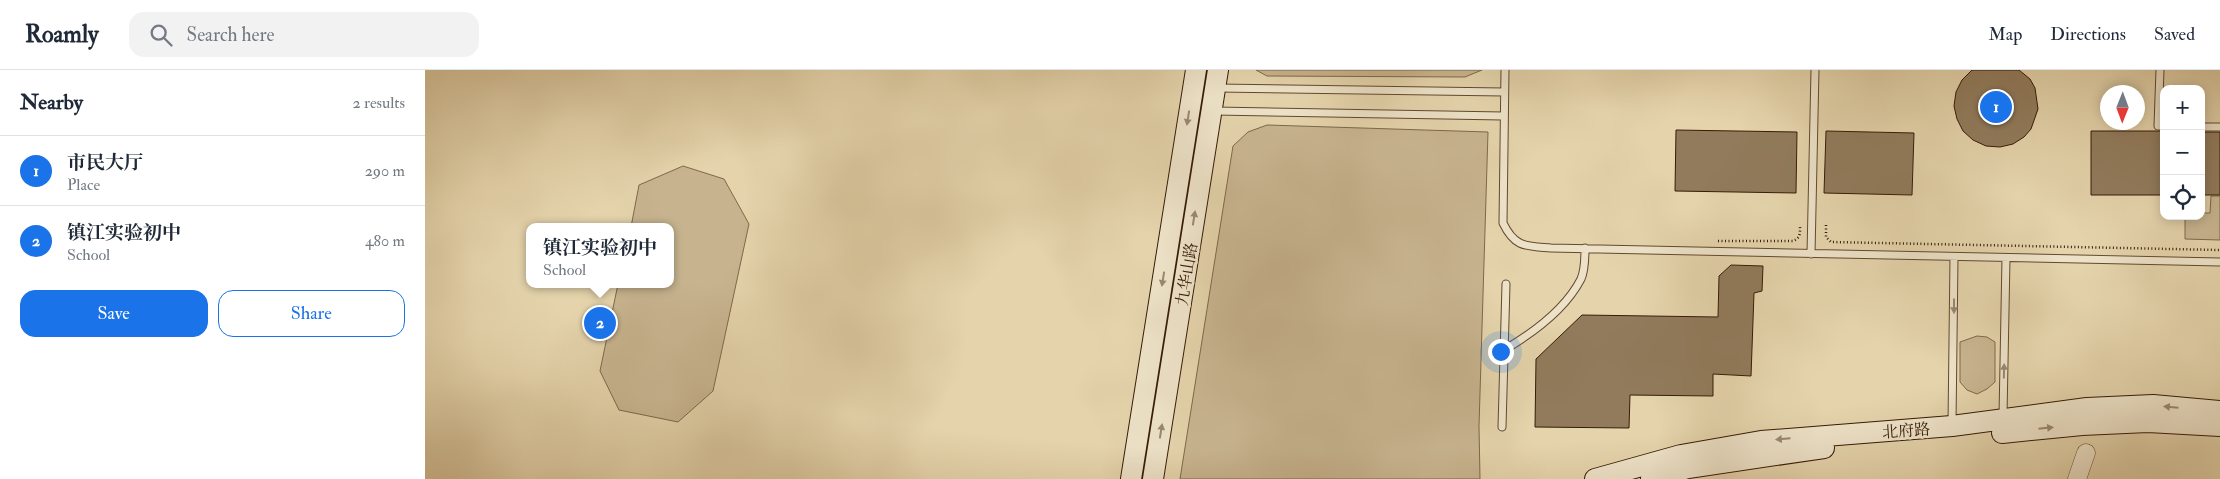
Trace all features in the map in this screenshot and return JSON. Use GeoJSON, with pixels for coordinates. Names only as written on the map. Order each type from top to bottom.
{"type":"FeatureCollection","features":[{"type":"Feature","properties":{"kind":"main road","name":"九华山路"},"geometry":{"type":"LineString","coordinates":[[1131,479],[1196,70]]}},
{"type":"Feature","properties":{"kind":"main road","name":"九华山路"},"geometry":{"type":"LineString","coordinates":[[1153,479],[1217,79]]}},
{"type":"Feature","properties":{"kind":"main road","name":"北府路"},"geometry":{"type":"LineString","coordinates":[[1595,479],[1681,455],[1761,441],[1952,426],[2087,408],[2153,405],[2220,412]]}},
{"type":"Feature","properties":{"kind":"main road","name":"北府路"},"geometry":{"type":"LineString","coordinates":[[1651,479],[1689,468],[1831,447],[1906,443],[2082,425],[2148,422],[2220,426]]}},
{"type":"Feature","properties":{"kind":"street"},"geometry":{"type":"LineString","coordinates":[[2077,479],[2087,454]]}},
{"type":"Feature","properties":{"kind":"lane"},"geometry":{"type":"LineString","coordinates":[[1505,70],[1503,224],[1509,237],[1518,244],[1585,248],[1811,254],[2220,262]]}},
{"type":"Feature","properties":{"kind":"lane"},"geometry":{"type":"LineString","coordinates":[[1811,254],[1815,70]]}},
{"type":"Feature","properties":{"kind":"lane"},"geometry":{"type":"LineString","coordinates":[[2160,70],[2160,126]]}},
{"type":"Feature","properties":{"kind":"lane"},"geometry":{"type":"LineString","coordinates":[[1217,79],[1504,92]]}},
{"type":"Feature","properties":{"kind":"lane"},"geometry":{"type":"LineString","coordinates":[[1211,111],[1503,116]]}},
{"type":"Feature","properties":{"kind":"lane"},"geometry":{"type":"LineString","coordinates":[[2205,127],[2220,127]]}},
{"type":"Feature","properties":{"kind":"lane"},"geometry":{"type":"LineString","coordinates":[[1504,350],[1539,328],[1570,295],[1582,278],[1585,248]]}},
{"type":"Feature","properties":{"kind":"lane"},"geometry":{"type":"LineString","coordinates":[[1952,426],[1954,257]]}},
{"type":"Feature","properties":{"kind":"lane"},"geometry":{"type":"LineString","coordinates":[[2003,419],[2006,258]]}},
{"type":"Feature","properties":{"kind":"lane"},"geometry":{"type":"LineString","coordinates":[[1502,427],[1506,284]]}},
{"type":"Feature","properties":{"kind":"path"},"geometry":{"type":"LineString","coordinates":[[1713,240],[1793,241],[1797,240],[1801,233],[1800,225]]}},
{"type":"Feature","properties":{"kind":"path"},"geometry":{"type":"LineString","coordinates":[[1826,225],[1827,237],[1831,242],[2220,250]]}},
{"type":"Feature","properties":{"kind":"shaded area"},"geometry":{"type":"Polygon","coordinates":[[[1256,70],[1482,70],[1465,77],[1267,76],[1256,70]]]}},
{"type":"Feature","properties":{"kind":"shaded area"},"geometry":{"type":"Polygon","coordinates":[[[1267,125],[1488,132],[1479,426],[1480,479],[1180,479],[1233,146],[1248,132],[1267,125]]]}},
{"type":"Feature","properties":{"kind":"shaded area"},"geometry":{"type":"Polygon","coordinates":[[[683,166],[724,179],[749,224],[713,391],[678,422],[619,410],[600,371],[617,288],[674,288],[674,223],[632,223],[639,185],[683,166]]]}},
{"type":"Feature","properties":{"kind":"shaded area"},"geometry":{"type":"Polygon","coordinates":[[[2211,196],[2220,196],[2220,240],[2185,239],[2185,220],[2205,220],[2205,213],[2210,213],[2211,196]]]}},
{"type":"Feature","properties":{"kind":"shaded area"},"geometry":{"type":"Polygon","coordinates":[[[1977,336],[1987,337],[1995,342],[1995,382],[1977,394],[1967,390],[1960,382],[1960,342],[1977,336]]]}},
{"type":"Feature","properties":{"kind":"building"},"geometry":{"type":"Polygon","coordinates":[[[1972,70],[2019,70],[2030,79],[2035,88],[2038,109],[2031,129],[2024,137],[2013,144],[2000,147],[1986,146],[1973,140],[1963,131],[1957,119],[1954,106],[1956,92],[1962,80],[1972,70]]]}},
{"type":"Feature","properties":{"kind":"building"},"geometry":{"type":"Polygon","coordinates":[[[1676,130],[1797,132],[1796,193],[1675,191],[1676,130]]]}},
{"type":"Feature","properties":{"kind":"building"},"geometry":{"type":"Polygon","coordinates":[[[1826,131],[1914,133],[1912,195],[1824,193],[1826,131]]]}},
{"type":"Feature","properties":{"kind":"building"},"geometry":{"type":"Polygon","coordinates":[[[2091,131],[2160,131],[2160,195],[2091,195],[2091,131]]]}},
{"type":"Feature","properties":{"kind":"building"},"geometry":{"type":"Polygon","coordinates":[[[2205,132],[2220,132],[2220,195],[2205,195],[2205,132]]]}},
{"type":"Feature","properties":{"kind":"building"},"geometry":{"type":"Polygon","coordinates":[[[1731,265],[1763,266],[1762,291],[1754,293],[1751,376],[1713,374],[1713,396],[1630,395],[1629,428],[1535,427],[1536,359],[1582,315],[1718,317],[1719,276],[1731,265]]]}},
{"type":"Feature","properties":{"kind":"place","name":"市民大厅"},"geometry":{"type":"Point","coordinates":[1996,107]}},
{"type":"Feature","properties":{"kind":"place","name":"镇江实验初中"},"geometry":{"type":"Point","coordinates":[600,323]}}]}
